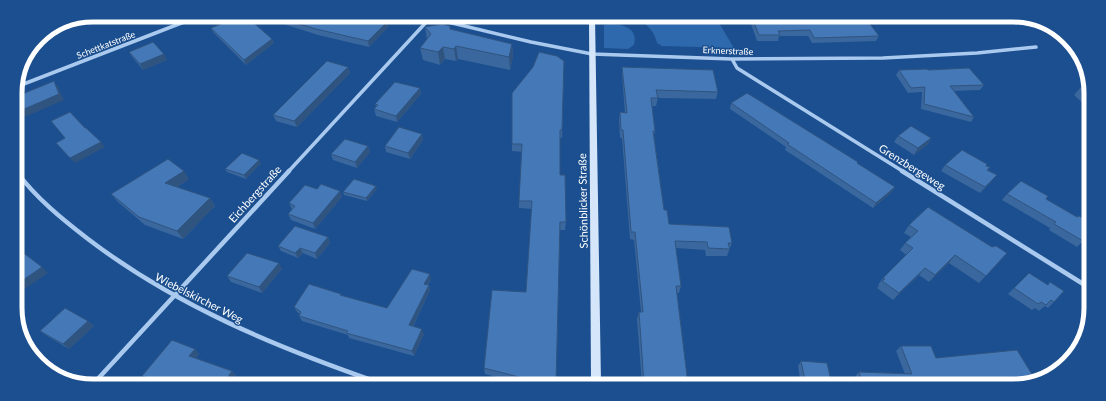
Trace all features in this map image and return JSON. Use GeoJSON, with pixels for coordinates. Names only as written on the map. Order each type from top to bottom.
{"type":"FeatureCollection","features":[{"type":"Feature","properties":{"kind":"street","name":"Schettkatstraße"},"geometry":{"type":"LineString","coordinates":[[23,84],[186,22]]}},
{"type":"Feature","properties":{"kind":"street","name":"Eichbergstraße"},"geometry":{"type":"LineString","coordinates":[[98,379],[426,22]]}},
{"type":"Feature","properties":{"kind":"street","name":"Erknerstraße"},"geometry":{"type":"LineString","coordinates":[[447,22],[531,42],[592,54],[732,59],[883,58],[977,53],[1036,47]]}},
{"type":"Feature","properties":{"kind":"street","name":"Schönblicker Straße"},"geometry":{"type":"LineString","coordinates":[[592,22],[596,379]]}},
{"type":"Feature","properties":{"kind":"street","name":"Grenzbergeweg"},"geometry":{"type":"LineString","coordinates":[[732,59],[737,68],[1084,285]]}},
{"type":"Feature","properties":{"kind":"street","name":"Wiebelskircher Weg"},"geometry":{"type":"LineString","coordinates":[[22,178],[40,201],[96,247],[174,297],[206,314],[278,346],[369,379]]}},
{"type":"Feature","properties":{"kind":"shaded area"},"geometry":{"type":"Polygon","coordinates":[[[642,22],[718,22],[734,48],[662,46],[657,43],[654,34],[642,22]]]}},
{"type":"Feature","properties":{"kind":"shaded area"},"geometry":{"type":"Polygon","coordinates":[[[613,24],[626,27],[633,32],[635,40],[634,45],[628,49],[604,48],[604,25],[613,24]]]}},
{"type":"Feature","properties":{"kind":"building"},"geometry":{"type":"Polygon","coordinates":[[[226,22],[253,22],[272,39],[244,60],[211,28],[226,22]]]}},
{"type":"Feature","properties":{"kind":"building"},"geometry":{"type":"Polygon","coordinates":[[[293,22],[387,22],[368,41],[293,22]]]}},
{"type":"Feature","properties":{"kind":"building"},"geometry":{"type":"Polygon","coordinates":[[[754,22],[868,22],[879,36],[814,38],[810,30],[778,31],[780,35],[759,35],[754,22]]]}},
{"type":"Feature","properties":{"kind":"building"},"geometry":{"type":"Polygon","coordinates":[[[442,24],[450,26],[450,29],[512,44],[509,57],[456,46],[454,49],[443,47],[438,52],[420,48],[431,34],[425,27],[442,24]]]}},
{"type":"Feature","properties":{"kind":"building"},"geometry":{"type":"Polygon","coordinates":[[[153,42],[164,54],[140,64],[129,52],[153,42]]]}},
{"type":"Feature","properties":{"kind":"building"},"geometry":{"type":"Polygon","coordinates":[[[539,52],[557,56],[564,61],[562,130],[560,130],[560,175],[565,175],[566,222],[560,222],[556,379],[527,379],[484,368],[492,290],[526,292],[532,201],[519,201],[522,144],[512,144],[512,93],[533,67],[539,52]]]}},
{"type":"Feature","properties":{"kind":"building"},"geometry":{"type":"Polygon","coordinates":[[[327,61],[348,67],[294,121],[273,115],[327,61]]]}},
{"type":"Feature","properties":{"kind":"building"},"geometry":{"type":"Polygon","coordinates":[[[622,67],[713,70],[718,92],[656,90],[658,98],[651,98],[655,131],[653,131],[664,210],[667,210],[669,224],[729,227],[732,243],[728,243],[730,249],[708,248],[707,242],[675,241],[681,286],[676,286],[687,379],[644,379],[639,312],[643,312],[635,232],[631,232],[623,130],[621,130],[620,112],[627,113],[622,67]]]}},
{"type":"Feature","properties":{"kind":"building"},"geometry":{"type":"Polygon","coordinates":[[[969,68],[984,85],[950,86],[974,117],[924,104],[925,87],[911,88],[899,70],[928,70],[969,68]]]}},
{"type":"Feature","properties":{"kind":"building"},"geometry":{"type":"Polygon","coordinates":[[[54,81],[59,94],[22,110],[22,94],[54,81]]]}},
{"type":"Feature","properties":{"kind":"building"},"geometry":{"type":"Polygon","coordinates":[[[395,82],[420,88],[396,116],[374,109],[378,105],[375,104],[395,82]]]}},
{"type":"Feature","properties":{"kind":"building"},"geometry":{"type":"Polygon","coordinates":[[[747,93],[858,162],[857,163],[895,187],[876,203],[787,144],[789,143],[731,103],[747,93]]]}},
{"type":"Feature","properties":{"kind":"building"},"geometry":{"type":"Polygon","coordinates":[[[70,112],[101,142],[70,158],[56,143],[65,138],[51,121],[70,112]]]}},
{"type":"Feature","properties":{"kind":"building"},"geometry":{"type":"Polygon","coordinates":[[[911,126],[931,138],[918,148],[898,136],[911,126]]]}},
{"type":"Feature","properties":{"kind":"building"},"geometry":{"type":"Polygon","coordinates":[[[399,127],[422,134],[408,153],[385,146],[399,127]]]}},
{"type":"Feature","properties":{"kind":"building"},"geometry":{"type":"Polygon","coordinates":[[[345,139],[368,146],[355,162],[331,154],[345,139]]]}},
{"type":"Feature","properties":{"kind":"building"},"geometry":{"type":"Polygon","coordinates":[[[962,150],[987,164],[986,166],[990,167],[987,170],[997,175],[985,187],[945,165],[962,150]]]}},
{"type":"Feature","properties":{"kind":"building"},"geometry":{"type":"Polygon","coordinates":[[[242,153],[259,160],[244,175],[225,169],[242,153]]]}},
{"type":"Feature","properties":{"kind":"building"},"geometry":{"type":"Polygon","coordinates":[[[168,159],[184,171],[165,183],[210,198],[177,231],[139,217],[111,194],[168,159]]]}},
{"type":"Feature","properties":{"kind":"building"},"geometry":{"type":"Polygon","coordinates":[[[354,179],[376,186],[366,198],[343,192],[354,179]]]}},
{"type":"Feature","properties":{"kind":"building"},"geometry":{"type":"Polygon","coordinates":[[[1021,181],[1048,196],[1046,199],[1077,217],[1079,216],[1084,219],[1084,240],[1083,241],[1054,224],[1056,222],[1007,194],[1021,181]]]}},
{"type":"Feature","properties":{"kind":"building"},"geometry":{"type":"Polygon","coordinates":[[[321,184],[340,191],[313,223],[288,214],[295,206],[289,203],[305,185],[317,189],[321,184]]]}},
{"type":"Feature","properties":{"kind":"building"},"geometry":{"type":"Polygon","coordinates":[[[928,207],[992,247],[996,246],[1007,253],[986,276],[955,255],[935,275],[925,268],[899,293],[882,281],[885,279],[883,278],[913,248],[905,243],[918,231],[909,225],[928,207]]]}},
{"type":"Feature","properties":{"kind":"building"},"geometry":{"type":"Polygon","coordinates":[[[295,226],[328,237],[315,253],[300,248],[295,253],[278,246],[295,226]]]}},
{"type":"Feature","properties":{"kind":"building"},"geometry":{"type":"Polygon","coordinates":[[[247,253],[279,263],[259,287],[227,276],[247,253]]]}},
{"type":"Feature","properties":{"kind":"building"},"geometry":{"type":"Polygon","coordinates":[[[25,254],[42,267],[22,281],[22,256],[25,254]]]}},
{"type":"Feature","properties":{"kind":"building"},"geometry":{"type":"Polygon","coordinates":[[[412,269],[430,274],[424,284],[429,285],[409,325],[422,329],[412,351],[346,333],[348,331],[299,316],[301,312],[294,307],[309,284],[341,294],[340,295],[387,308],[412,269]]]}},
{"type":"Feature","properties":{"kind":"building"},"geometry":{"type":"Polygon","coordinates":[[[1029,273],[1048,285],[1050,282],[1064,291],[1054,302],[1051,300],[1046,305],[1041,302],[1038,304],[1014,288],[1029,273]]]}},
{"type":"Feature","properties":{"kind":"building"},"geometry":{"type":"Polygon","coordinates":[[[65,308],[88,321],[63,344],[40,331],[65,308]]]}},
{"type":"Feature","properties":{"kind":"building"},"geometry":{"type":"Polygon","coordinates":[[[172,340],[195,349],[189,356],[232,371],[227,379],[150,379],[142,376],[172,340]]]}},
{"type":"Feature","properties":{"kind":"building"},"geometry":{"type":"Polygon","coordinates":[[[901,346],[931,346],[936,358],[1017,350],[1033,376],[1017,379],[861,379],[859,372],[912,374],[901,346]]]}},
{"type":"Feature","properties":{"kind":"building"},"geometry":{"type":"Polygon","coordinates":[[[1062,359],[1057,363],[1055,361],[1062,359]]]}},
{"type":"Feature","properties":{"kind":"building"},"geometry":{"type":"Polygon","coordinates":[[[801,361],[827,363],[831,379],[805,379],[801,361]]]}}]}
